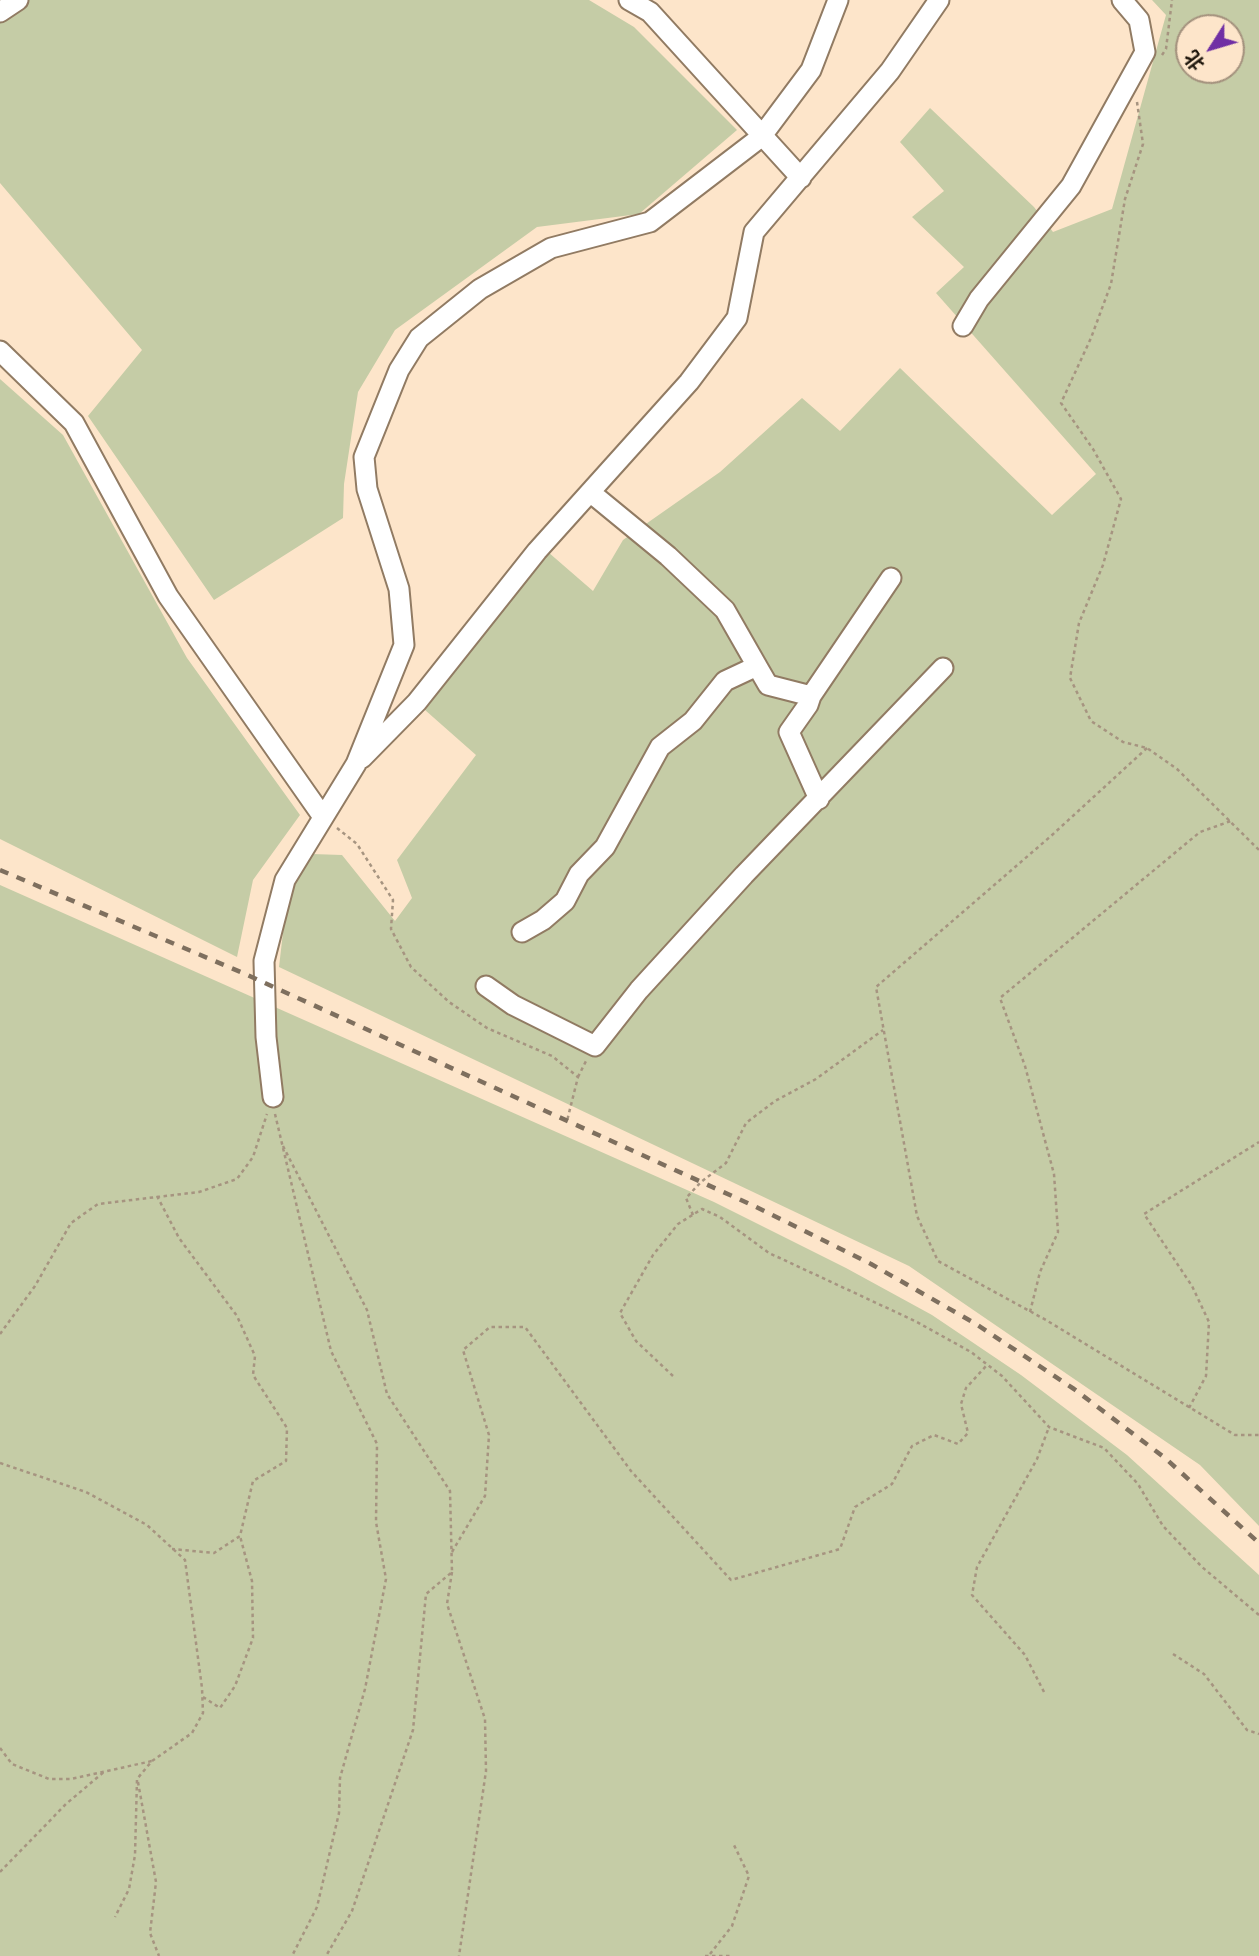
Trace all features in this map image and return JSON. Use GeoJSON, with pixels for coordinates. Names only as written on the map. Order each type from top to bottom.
{"type":"FeatureCollection","features":[{"type":"Feature","properties":{"kind":"street"},"geometry":{"type":"LineString","coordinates":[[0,12],[18,0]]}},
{"type":"Feature","properties":{"kind":"street"},"geometry":{"type":"LineString","coordinates":[[629,0],[650,12],[801,178]]}},
{"type":"Feature","properties":{"kind":"street"},"geometry":{"type":"LineString","coordinates":[[272,1097],[266,1037],[264,961],[285,880],[356,764],[404,645],[399,589],[368,489],[364,457],[399,370],[419,338],[480,289],[551,248],[650,222],[761,137],[811,71],[838,0]]}},
{"type":"Feature","properties":{"kind":"street"},"geometry":{"type":"LineString","coordinates":[[356,764],[417,702],[537,551],[689,382],[737,318],[754,232],[890,71],[939,0]]}},
{"type":"Feature","properties":{"kind":"street"},"geometry":{"type":"LineString","coordinates":[[963,326],[979,299],[1071,186],[1145,52],[1139,20],[1122,0]]}},
{"type":"Feature","properties":{"kind":"street"},"geometry":{"type":"LineString","coordinates":[[0,351],[75,423],[168,596],[323,817]]}},
{"type":"Feature","properties":{"kind":"street"},"geometry":{"type":"LineString","coordinates":[[590,492],[668,556],[725,610],[768,685],[811,696]]}},
{"type":"Feature","properties":{"kind":"street"},"geometry":{"type":"LineString","coordinates":[[819,799],[789,732],[891,578]]}},
{"type":"Feature","properties":{"kind":"street"},"geometry":{"type":"LineString","coordinates":[[522,932],[565,901],[579,874],[605,847],[660,747],[693,721],[725,681],[757,666]]}},
{"type":"Feature","properties":{"kind":"street"},"geometry":{"type":"LineString","coordinates":[[486,986],[513,1005],[595,1045],[639,990],[713,909],[943,668]]}},
{"type":"Feature","properties":{"kind":"path"},"geometry":{"type":"LineString","coordinates":[[1160,58],[1166,49],[1172,0]]}},
{"type":"Feature","properties":{"kind":"path"},"geometry":{"type":"LineString","coordinates":[[1136,96],[1143,144],[1125,199],[1111,284],[1091,338],[1060,403],[1093,449],[1121,499],[1103,565],[1079,623],[1070,678],[1091,721],[1123,742],[1147,748],[1177,769],[1259,850]]}},
{"type":"Feature","properties":{"kind":"path"},"geometry":{"type":"LineString","coordinates":[[1147,748],[1051,836],[876,987],[883,1030],[917,1216],[938,1261],[1030,1312],[1235,1435],[1259,1435]]}},
{"type":"Feature","properties":{"kind":"path"},"geometry":{"type":"LineString","coordinates":[[323,817],[357,844],[393,900],[391,929],[411,967],[449,1002],[487,1028],[552,1056],[578,1077],[567,1121]]}},
{"type":"Feature","properties":{"kind":"path"},"geometry":{"type":"LineString","coordinates":[[1030,1312],[1040,1272],[1058,1232],[1054,1174],[1026,1066],[1008,1025],[1000,998],[1200,832],[1232,821]]}},
{"type":"Feature","properties":{"kind":"path"},"geometry":{"type":"LineString","coordinates":[[693,1215],[686,1198],[701,1182],[726,1163],[746,1123],[775,1101],[816,1079],[883,1030]]}},
{"type":"Feature","properties":{"kind":"path"},"geometry":{"type":"LineString","coordinates":[[272,1097],[279,1140],[331,1352],[377,1444],[376,1522],[386,1579],[365,1689],[340,1778],[339,1814],[317,1907],[292,1956]]}},
{"type":"Feature","properties":{"kind":"path"},"geometry":{"type":"LineString","coordinates":[[0,1334],[35,1286],[71,1223],[98,1204],[199,1192],[237,1179],[253,1157],[272,1097]]}},
{"type":"Feature","properties":{"kind":"path"},"geometry":{"type":"LineString","coordinates":[[279,1140],[367,1310],[387,1394],[450,1490],[452,1572],[447,1604],[485,1719],[486,1771],[459,1956]]}},
{"type":"Feature","properties":{"kind":"path"},"geometry":{"type":"LineString","coordinates":[[1189,1408],[1206,1376],[1209,1322],[1192,1286],[1144,1214],[1259,1142]]}},
{"type":"Feature","properties":{"kind":"path"},"geometry":{"type":"LineString","coordinates":[[157,1196],[179,1238],[237,1316],[255,1356],[253,1375],[287,1427],[286,1461],[253,1481],[240,1535],[252,1581],[253,1638],[235,1686],[220,1708],[203,1697]]}},
{"type":"Feature","properties":{"kind":"path"},"geometry":{"type":"LineString","coordinates":[[673,1376],[636,1341],[620,1313],[653,1255],[678,1224],[702,1209],[720,1217],[769,1253],[915,1321],[987,1365],[1049,1427],[1104,1448],[1138,1484],[1163,1526],[1210,1575],[1259,1615]]}},
{"type":"Feature","properties":{"kind":"path"},"geometry":{"type":"LineString","coordinates":[[452,1552],[485,1496],[489,1435],[463,1350],[490,1327],[525,1327],[631,1471],[731,1580],[840,1549],[855,1507],[892,1484],[912,1446],[934,1435],[958,1444],[968,1433],[961,1404],[967,1388],[987,1365]]}},
{"type":"Feature","properties":{"kind":"path"},"geometry":{"type":"LineString","coordinates":[[1044,1692],[1025,1655],[972,1595],[977,1567],[1037,1459],[1049,1427]]}},
{"type":"Feature","properties":{"kind":"path"},"geometry":{"type":"LineString","coordinates":[[0,1463],[86,1492],[147,1525],[184,1560],[203,1713],[192,1733],[152,1761],[137,1779],[135,1855],[129,1889],[115,1917]]}},
{"type":"Feature","properties":{"kind":"path"},"geometry":{"type":"LineString","coordinates":[[172,1549],[214,1553],[240,1535]]}},
{"type":"Feature","properties":{"kind":"path"},"geometry":{"type":"LineString","coordinates":[[326,1956],[352,1911],[413,1730],[426,1594],[452,1572]]}},
{"type":"Feature","properties":{"kind":"path"},"geometry":{"type":"LineString","coordinates":[[1172,1654],[1204,1674],[1247,1730],[1259,1734]]}},
{"type":"Feature","properties":{"kind":"path"},"geometry":{"type":"LineString","coordinates":[[0,1748],[12,1764],[49,1779],[71,1779],[152,1761]]}},
{"type":"Feature","properties":{"kind":"path"},"geometry":{"type":"LineString","coordinates":[[0,1872],[66,1804],[108,1769]]}},
{"type":"Feature","properties":{"kind":"path"},"geometry":{"type":"LineString","coordinates":[[137,1779],[156,1882],[150,1933],[159,1956]]}},
{"type":"Feature","properties":{"kind":"path"},"geometry":{"type":"LineString","coordinates":[[708,1955],[732,1926],[749,1876],[733,1843]]}},
{"type":"Feature","properties":{"kind":"path"},"geometry":{"type":"LineString","coordinates":[[708,1955],[733,1956]]}},
{"type":"Feature","properties":{"kind":"green space"},"geometry":{"type":"Polygon","coordinates":[[[0,0],[589,0],[634,27],[737,130],[639,214],[537,227],[395,330],[358,392],[344,484],[343,518],[214,600],[88,416],[142,350],[0,183],[0,0]]]}},
{"type":"Feature","properties":{"kind":"green space"},"geometry":{"type":"Polygon","coordinates":[[[1152,0],[1259,0],[1259,1526],[1200,1465],[909,1266],[279,967],[287,898],[312,854],[342,855],[395,921],[412,898],[397,860],[476,755],[425,710],[548,552],[593,591],[623,540],[720,472],[802,398],[840,431],[900,368],[1052,515],[1096,474],[936,293],[964,267],[912,217],[944,191],[900,142],[930,108],[1034,207],[1053,232],[1112,209],[1166,15],[1152,0]]]}},
{"type":"Feature","properties":{"kind":"green space"},"geometry":{"type":"Polygon","coordinates":[[[0,379],[63,435],[187,658],[300,815],[253,880],[237,957],[0,839],[0,379]]]}},
{"type":"Feature","properties":{"kind":"green space"},"geometry":{"type":"Polygon","coordinates":[[[0,885],[714,1202],[846,1268],[932,1315],[1021,1375],[1127,1455],[1259,1575],[1259,1956],[0,1956],[0,885]]]}},
{"type":"Feature","properties":{"kind":"railway"},"geometry":{"type":"LineString","coordinates":[[0,870],[243,973],[754,1206],[871,1264],[976,1324],[1074,1389],[1165,1458],[1259,1543]]}}]}
